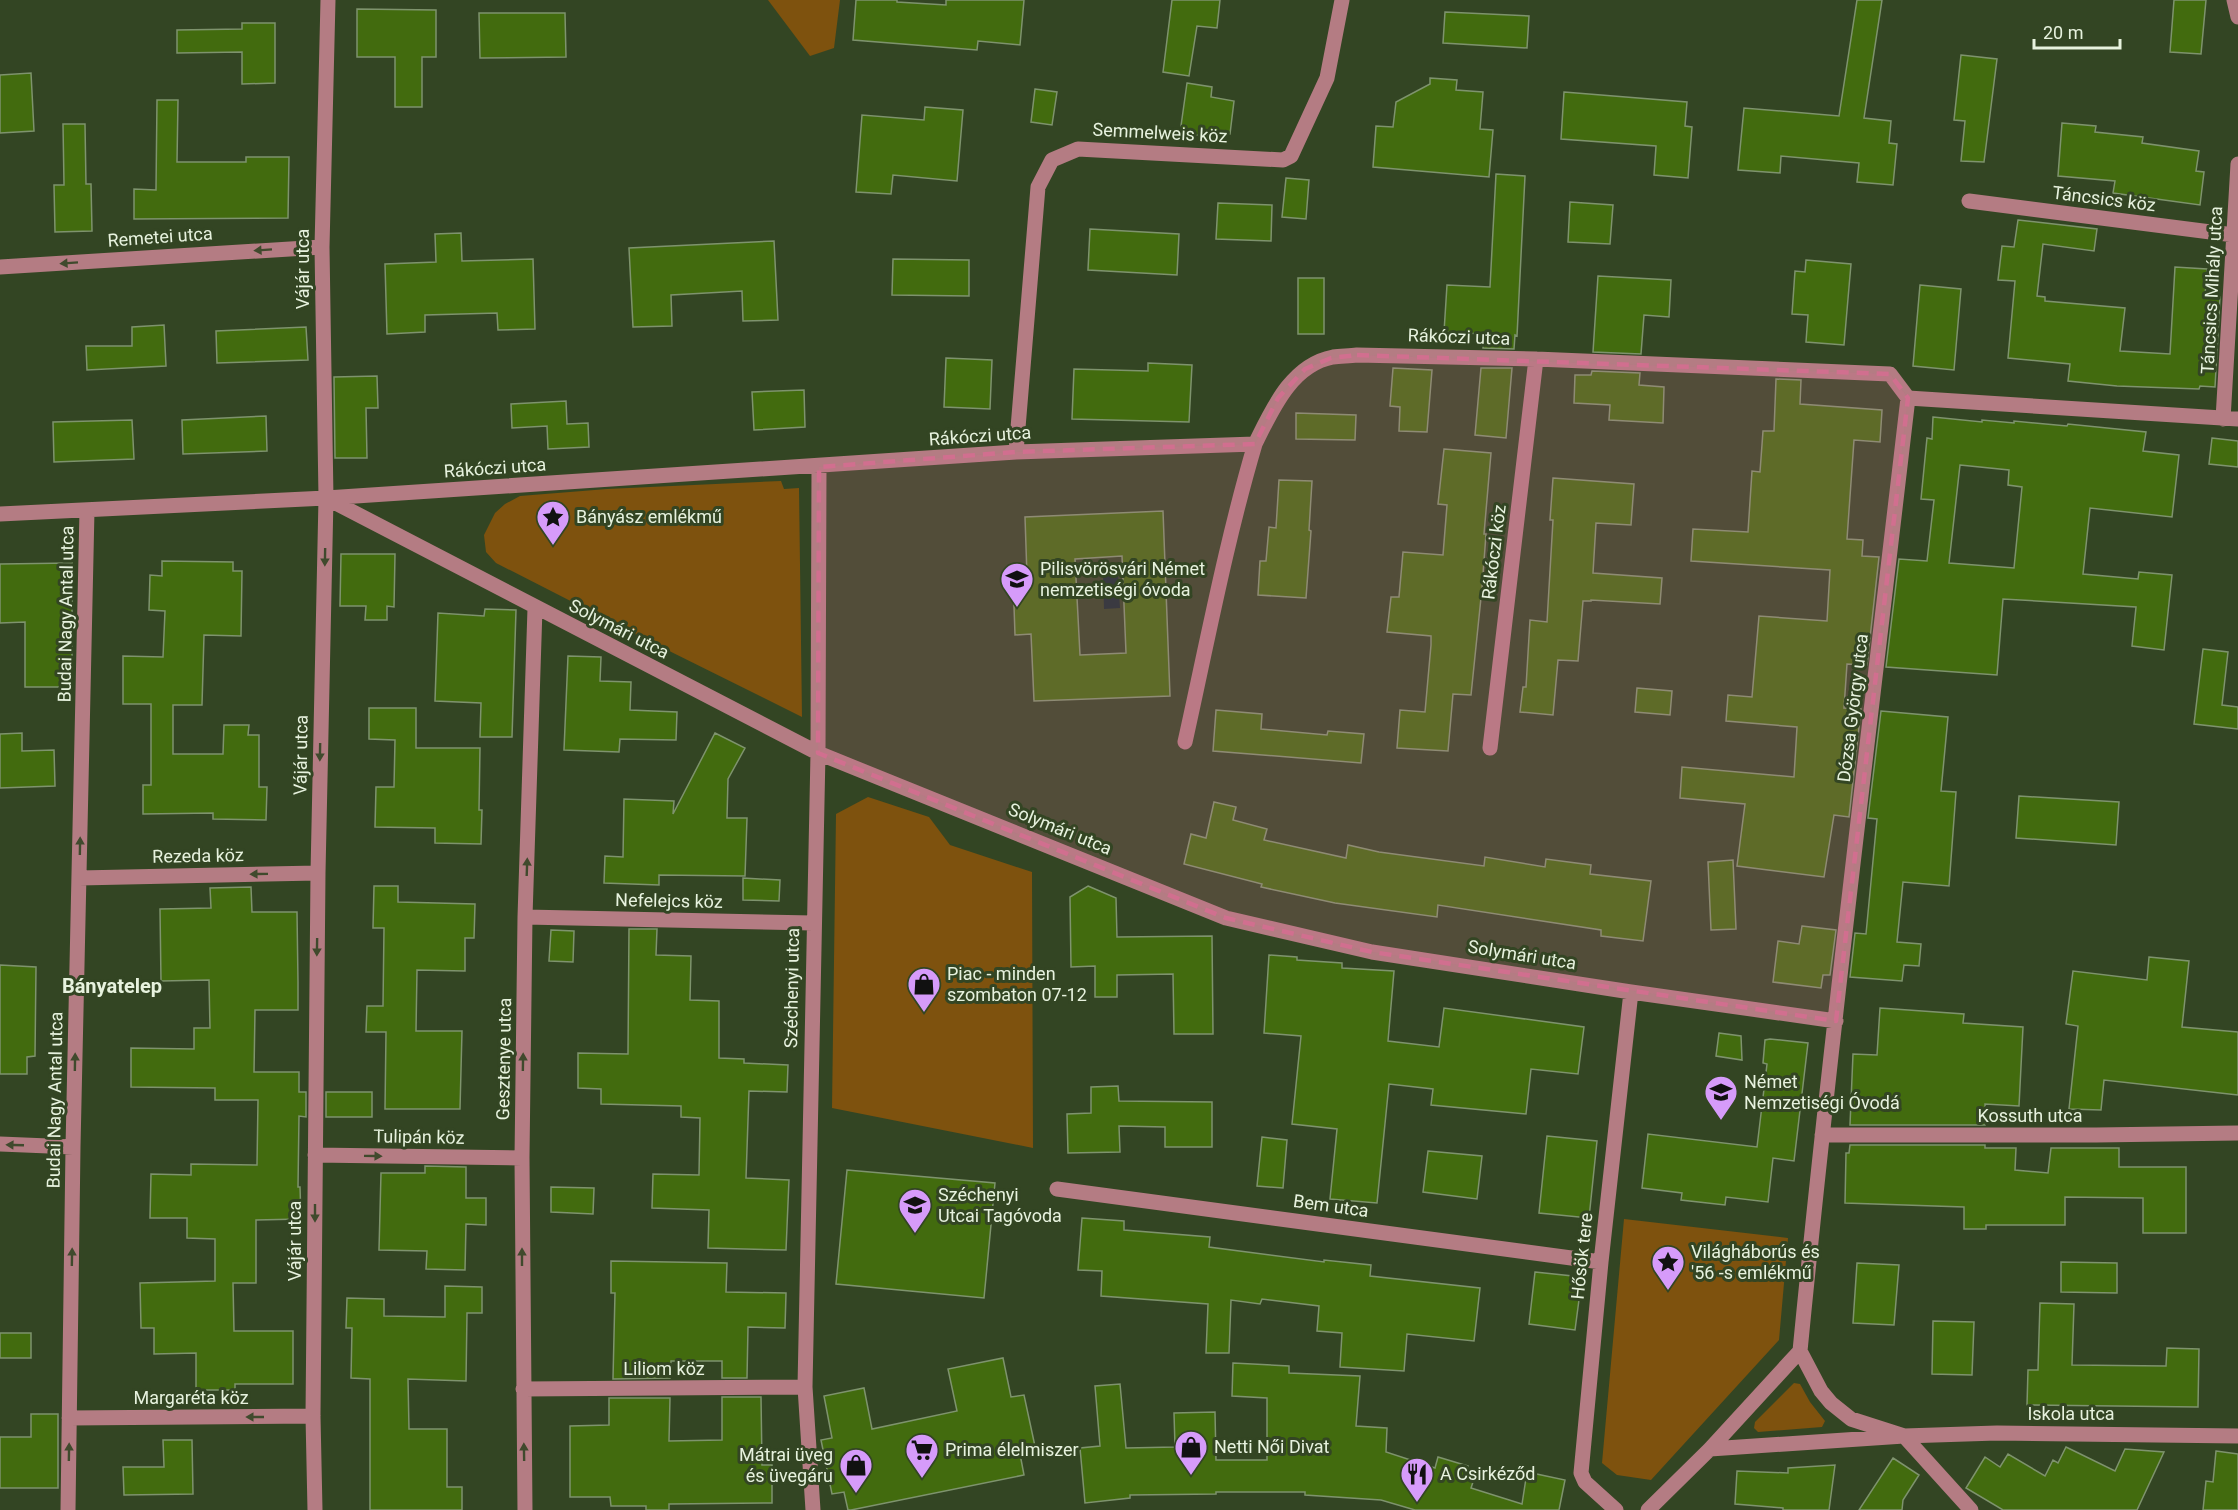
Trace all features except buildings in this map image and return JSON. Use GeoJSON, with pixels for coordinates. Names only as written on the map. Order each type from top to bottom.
{"type":"FeatureCollection","features":[{"type":"Feature","properties":{"kind":"street","name":"Vájár utca"},"geometry":{"type":"LineString","coordinates":[[315,1510],[313,1416],[318,873],[326,498],[322,247],[328,0]]}},
{"type":"Feature","properties":{"kind":"street","name":"Semmelweis köz"},"geometry":{"type":"LineString","coordinates":[[1016,452],[1038,187],[1052,160],[1078,149],[1283,160],[1291,156],[1327,78],[1342,0]]}},
{"type":"Feature","properties":{"kind":"street"},"geometry":{"type":"LineString","coordinates":[[2234,0],[2238,17]]}},
{"type":"Feature","properties":{"kind":"street","name":"Táncsics Mihály utca"},"geometry":{"type":"LineString","coordinates":[[2231,419],[2234,235],[2238,164]]}},
{"type":"Feature","properties":{"kind":"street","name":"Táncsics köz"},"geometry":{"type":"LineString","coordinates":[[1968,201],[2234,235]]}},
{"type":"Feature","properties":{"kind":"street","name":"Remetei utca"},"geometry":{"type":"LineString","coordinates":[[0,267],[322,247]]}},
{"type":"Feature","properties":{"kind":"street","name":"Rákóczi utca"},"geometry":{"type":"LineString","coordinates":[[0,514],[326,498],[819,467],[1016,452],[1256,444],[1278,398],[1305,369],[1331,358],[1401,355],[1890,374],[1908,398]]}},
{"type":"Feature","properties":{"kind":"street","name":"Rákóczi köz"},"geometry":{"type":"LineString","coordinates":[[1490,748],[1536,359]]}},
{"type":"Feature","properties":{"kind":"street"},"geometry":{"type":"LineString","coordinates":[[1908,398],[2231,419]]}},
{"type":"Feature","properties":{"kind":"street","name":"Dózsa György utca"},"geometry":{"type":"LineString","coordinates":[[1800,1351],[1822,1135],[1908,398]]}},
{"type":"Feature","properties":{"kind":"street"},"geometry":{"type":"LineString","coordinates":[[1185,742],[1221,578],[1242,490],[1256,444]]}},
{"type":"Feature","properties":{"kind":"street","name":"Széchenyi utca"},"geometry":{"type":"LineString","coordinates":[[813,1510],[805,1387],[818,753],[819,467]]}},
{"type":"Feature","properties":{"kind":"street","name":"Solymári utca"},"geometry":{"type":"LineString","coordinates":[[326,498],[818,753],[1226,918],[1372,952],[1836,1021]]}},
{"type":"Feature","properties":{"kind":"street","name":"Budai Nagy Antal utca"},"geometry":{"type":"LineString","coordinates":[[68,1510],[73,1147],[87,510]]}},
{"type":"Feature","properties":{"kind":"street","name":"Gesztenye utca"},"geometry":{"type":"LineString","coordinates":[[525,1510],[522,1158],[525,917],[535,608]]}},
{"type":"Feature","properties":{"kind":"street","name":"Rezeda köz"},"geometry":{"type":"LineString","coordinates":[[79,878],[318,873]]}},
{"type":"Feature","properties":{"kind":"street","name":"Nefelejcs köz"},"geometry":{"type":"LineString","coordinates":[[525,917],[813,923]]}},
{"type":"Feature","properties":{"kind":"street","name":"Hősök tere"},"geometry":{"type":"LineString","coordinates":[[1616,1510],[1584,1482],[1581,1473],[1600,1262],[1631,992]]}},
{"type":"Feature","properties":{"kind":"street","name":"Kossuth utca"},"geometry":{"type":"LineString","coordinates":[[1822,1135],[2238,1133]]}},
{"type":"Feature","properties":{"kind":"street"},"geometry":{"type":"LineString","coordinates":[[0,1144],[73,1147]]}},
{"type":"Feature","properties":{"kind":"street","name":"Tulipán köz"},"geometry":{"type":"LineString","coordinates":[[315,1155],[522,1158]]}},
{"type":"Feature","properties":{"kind":"street","name":"Bem utca"},"geometry":{"type":"LineString","coordinates":[[1057,1190],[1600,1262]]}},
{"type":"Feature","properties":{"kind":"street"},"geometry":{"type":"LineString","coordinates":[[1648,1510],[1710,1449],[1800,1351],[1821,1391],[1831,1403],[1851,1419],[1904,1436],[1971,1510]]}},
{"type":"Feature","properties":{"kind":"street","name":"Liliom köz"},"geometry":{"type":"LineString","coordinates":[[523,1389],[805,1387]]}},
{"type":"Feature","properties":{"kind":"street","name":"Margaréta köz"},"geometry":{"type":"LineString","coordinates":[[69,1418],[313,1416]]}},
{"type":"Feature","properties":{"kind":"street","name":"Iskola utca"},"geometry":{"type":"LineString","coordinates":[[1904,1436],[1997,1433],[2238,1436]]}},
{"type":"Feature","properties":{"kind":"street"},"geometry":{"type":"LineString","coordinates":[[1710,1449],[1904,1436]]}},
{"type":"Feature","properties":{"kind":"highlighted area"},"geometry":{"type":"Polygon","coordinates":[[[1357,355],[1890,374],[1908,398],[1836,1021],[1372,952],[1226,918],[818,753],[819,467],[1016,452],[1255,444],[1278,398],[1305,369],[1331,358],[1357,355]]]}},
{"type":"Feature","properties":{"kind":"shaded area"},"geometry":{"type":"Polygon","coordinates":[[[768,0],[840,0],[834,48],[810,56],[768,0]]]}},
{"type":"Feature","properties":{"kind":"shaded area"},"geometry":{"type":"Polygon","coordinates":[[[781,481],[784,489],[799,488],[802,717],[635,634],[624,637],[596,614],[496,563],[486,552],[484,535],[495,513],[505,504],[520,496],[607,489],[781,481]]]}},
{"type":"Feature","properties":{"kind":"shaded area"},"geometry":{"type":"Polygon","coordinates":[[[868,797],[929,817],[950,845],[1032,872],[1033,1148],[832,1108],[836,814],[868,797]]]}},
{"type":"Feature","properties":{"kind":"shaded area"},"geometry":{"type":"Polygon","coordinates":[[[1624,1219],[1788,1238],[1779,1340],[1651,1480],[1617,1475],[1602,1463],[1624,1219]]]}},
{"type":"Feature","properties":{"kind":"shaded area"},"geometry":{"type":"Polygon","coordinates":[[[1794,1383],[1800,1384],[1825,1421],[1822,1427],[1758,1432],[1754,1428],[1755,1422],[1794,1383]]]}},
{"type":"Feature","properties":{"kind":"water"},"geometry":{"type":"Polygon","coordinates":[[[1103,574],[1118,574],[1120,608],[1104,609],[1103,574]]]}},
{"type":"Feature","properties":{"kind":"place","name":"Bányász emlékmű"},"geometry":{"type":"Point","coordinates":[553,546]}},
{"type":"Feature","properties":{"kind":"place","name":"Pilisvörösvári Német nemzetiségi óvoda"},"geometry":{"type":"Point","coordinates":[1017,608]}},
{"type":"Feature","properties":{"kind":"place","name":"Piac - minden szombaton 07-12"},"geometry":{"type":"Point","coordinates":[924,1013]}},
{"type":"Feature","properties":{"kind":"place","name":"Német Nemzetiségi Óvodá"},"geometry":{"type":"Point","coordinates":[1721,1121]}},
{"type":"Feature","properties":{"kind":"place","name":"Széchenyi Utcai Tagóvoda"},"geometry":{"type":"Point","coordinates":[915,1234]}},
{"type":"Feature","properties":{"kind":"place","name":"Világháborús és '56 -s emlékmű"},"geometry":{"type":"Point","coordinates":[1668,1291]}},
{"type":"Feature","properties":{"kind":"place","name":"Netti Női Divat"},"geometry":{"type":"Point","coordinates":[1191,1476]}},
{"type":"Feature","properties":{"kind":"place","name":"Prima élelmiszer"},"geometry":{"type":"Point","coordinates":[922,1479]}},
{"type":"Feature","properties":{"kind":"place","name":"Mátrai üveg és üvegáru"},"geometry":{"type":"Point","coordinates":[856,1494]}},
{"type":"Feature","properties":{"kind":"place","name":"A Csirkéződ"},"geometry":{"type":"Point","coordinates":[1417,1503]}},
{"type":"Feature","properties":{"kind":"district","name":"Bányatelep"},"geometry":{"type":"Point","coordinates":[112,986]}}]}
